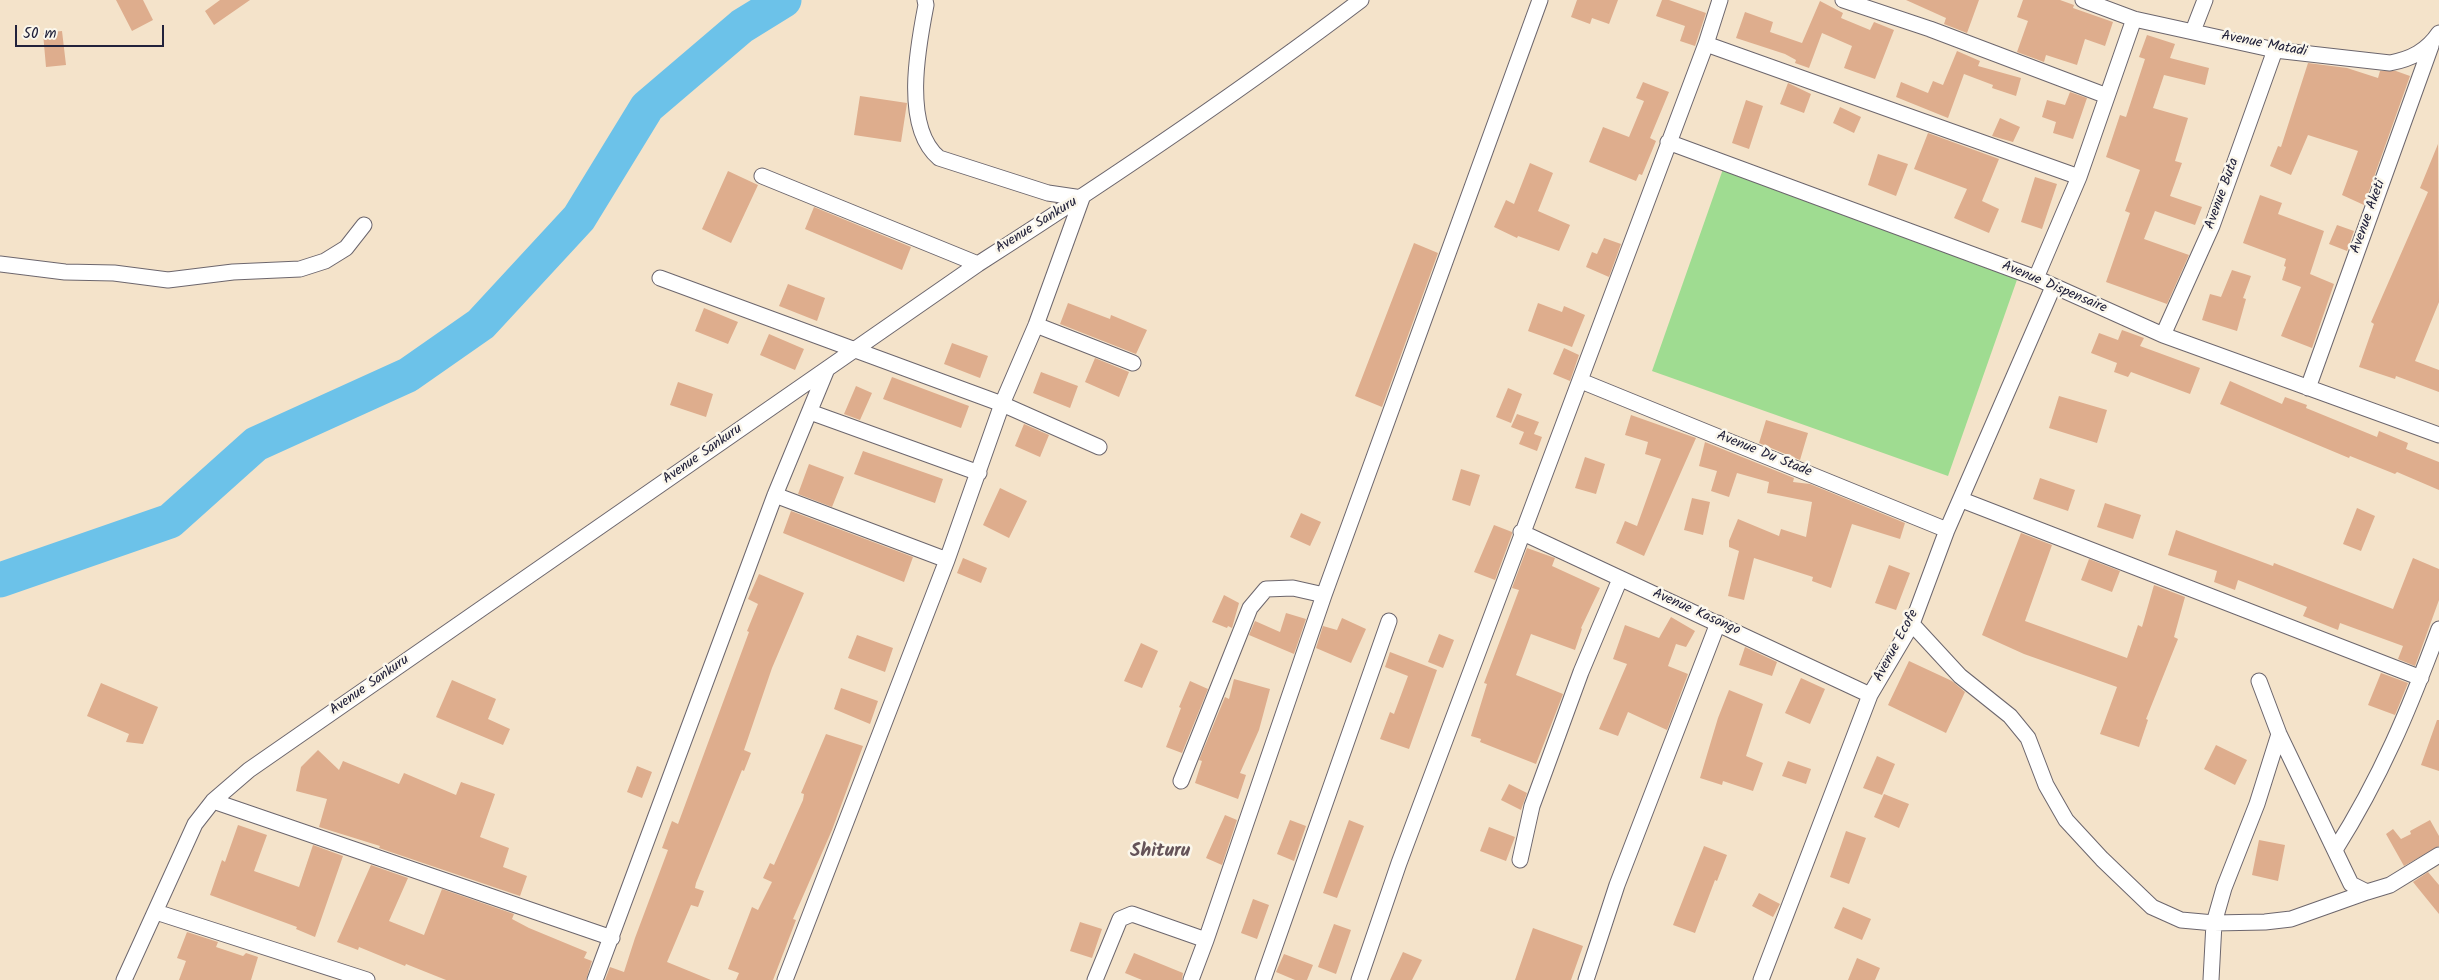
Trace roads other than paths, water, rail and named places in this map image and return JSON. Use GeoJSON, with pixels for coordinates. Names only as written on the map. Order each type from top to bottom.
{"type":"FeatureCollection","features":[{"type":"Feature","properties":{"kind":"street"},"geometry":{"type":"LineString","coordinates":[[785,980],[947,560],[1002,404],[1036,325],[1082,198],[1048,193],[939,158],[929,150],[923,139],[919,120],[916,66],[926,4],[925,0]]}},
{"type":"Feature","properties":{"kind":"street","name":"Avenue Sankuru"},"geometry":{"type":"LineString","coordinates":[[124,980],[195,824],[213,801],[249,770],[978,264],[1082,198],[1268,70],[1361,0]]}},
{"type":"Feature","properties":{"kind":"street"},"geometry":{"type":"LineString","coordinates":[[1191,980],[1324,595],[1540,0]]}},
{"type":"Feature","properties":{"kind":"street"},"geometry":{"type":"LineString","coordinates":[[1359,980],[1399,863],[1521,532],[1581,380],[1706,44],[1720,0]]}},
{"type":"Feature","properties":{"kind":"street"},"geometry":{"type":"LineString","coordinates":[[1843,0],[1930,29],[2107,96]]}},
{"type":"Feature","properties":{"kind":"street","name":"Avenue Matadi"},"geometry":{"type":"LineString","coordinates":[[2082,0],[2134,19],[2275,50],[2390,62],[2407,60],[2435,39]]}},
{"type":"Feature","properties":{"kind":"street"},"geometry":{"type":"LineString","coordinates":[[2193,31],[2205,0]]}},
{"type":"Feature","properties":{"kind":"street"},"geometry":{"type":"LineString","coordinates":[[2036,278],[2079,177],[2134,19]]}},
{"type":"Feature","properties":{"kind":"street","name":"Avenue Aketi"},"geometry":{"type":"LineString","coordinates":[[2308,388],[2435,39]]}},
{"type":"Feature","properties":{"kind":"street"},"geometry":{"type":"LineString","coordinates":[[1706,44],[2079,177]]}},
{"type":"Feature","properties":{"kind":"street","name":"Avenue Buta"},"geometry":{"type":"LineString","coordinates":[[2163,335],[2212,226],[2275,50]]}},
{"type":"Feature","properties":{"kind":"street","name":"Avenue Dispensaire"},"geometry":{"type":"LineString","coordinates":[[1668,142],[2036,278],[2163,335],[2439,435]]}},
{"type":"Feature","properties":{"kind":"street"},"geometry":{"type":"LineString","coordinates":[[762,176],[978,264]]}},
{"type":"Feature","properties":{"kind":"street"},"geometry":{"type":"LineString","coordinates":[[0,264],[65,272],[114,273],[168,280],[233,272],[300,269],[325,262],[346,248],[364,225]]}},
{"type":"Feature","properties":{"kind":"street"},"geometry":{"type":"LineString","coordinates":[[660,278],[1002,404],[1099,447]]}},
{"type":"Feature","properties":{"kind":"street","name":"Avenue Ecofe"},"geometry":{"type":"LineString","coordinates":[[1761,980],[1870,695],[1912,624],[1947,530],[1962,500],[2053,287]]}},
{"type":"Feature","properties":{"kind":"street"},"geometry":{"type":"LineString","coordinates":[[1036,325],[1133,363]]}},
{"type":"Feature","properties":{"kind":"street"},"geometry":{"type":"LineString","coordinates":[[595,980],[776,495],[828,369]]}},
{"type":"Feature","properties":{"kind":"street","name":"Avenue Du Stade"},"geometry":{"type":"LineString","coordinates":[[1581,380],[1947,530]]}},
{"type":"Feature","properties":{"kind":"street"},"geometry":{"type":"LineString","coordinates":[[810,412],[979,473]]}},
{"type":"Feature","properties":{"kind":"street"},"geometry":{"type":"LineString","coordinates":[[776,495],[947,560]]}},
{"type":"Feature","properties":{"kind":"street"},"geometry":{"type":"LineString","coordinates":[[1962,500],[2421,678]]}},
{"type":"Feature","properties":{"kind":"street","name":"Avenue Kasongo"},"geometry":{"type":"LineString","coordinates":[[1521,532],[1620,580],[1718,622],[1870,695]]}},
{"type":"Feature","properties":{"kind":"street"},"geometry":{"type":"LineString","coordinates":[[1520,860],[1532,806],[1582,672],[1620,580]]}},
{"type":"Feature","properties":{"kind":"street"},"geometry":{"type":"LineString","coordinates":[[1181,782],[1250,608],[1266,589],[1293,588],[1324,595]]}},
{"type":"Feature","properties":{"kind":"street"},"geometry":{"type":"LineString","coordinates":[[1263,980],[1389,621]]}},
{"type":"Feature","properties":{"kind":"street"},"geometry":{"type":"LineString","coordinates":[[1586,980],[1617,885],[1718,622]]}},
{"type":"Feature","properties":{"kind":"street"},"geometry":{"type":"LineString","coordinates":[[1912,624],[1960,676],[2010,716],[2028,738],[2054,802],[2066,820],[2102,859],[2152,907],[2181,920],[2214,924],[2265,922],[2291,918],[2390,884],[2439,855]]}},
{"type":"Feature","properties":{"kind":"street"},"geometry":{"type":"LineString","coordinates":[[2335,850],[2383,766],[2421,678],[2439,629]]}},
{"type":"Feature","properties":{"kind":"street"},"geometry":{"type":"LineString","coordinates":[[2259,680],[2279,734],[2351,884],[2367,892]]}},
{"type":"Feature","properties":{"kind":"street"},"geometry":{"type":"LineString","coordinates":[[2212,980],[2214,924],[2224,888],[2256,804],[2279,734]]}},
{"type":"Feature","properties":{"kind":"street"},"geometry":{"type":"LineString","coordinates":[[213,801],[612,938]]}},
{"type":"Feature","properties":{"kind":"street"},"geometry":{"type":"LineString","coordinates":[[156,912],[367,980]]}},
{"type":"Feature","properties":{"kind":"street"},"geometry":{"type":"LineString","coordinates":[[1095,980],[1120,919],[1132,914],[1206,940]]}},
{"type":"Feature","properties":{"kind":"waterway"},"geometry":{"type":"LineString","coordinates":[[0,580],[170,521],[256,444],[408,375],[481,324],[579,218],[647,107],[742,26],[784,0]]}},
{"type":"Feature","properties":{"kind":"district","name":"Shituru"},"geometry":{"type":"Point","coordinates":[1160,853]}}]}
